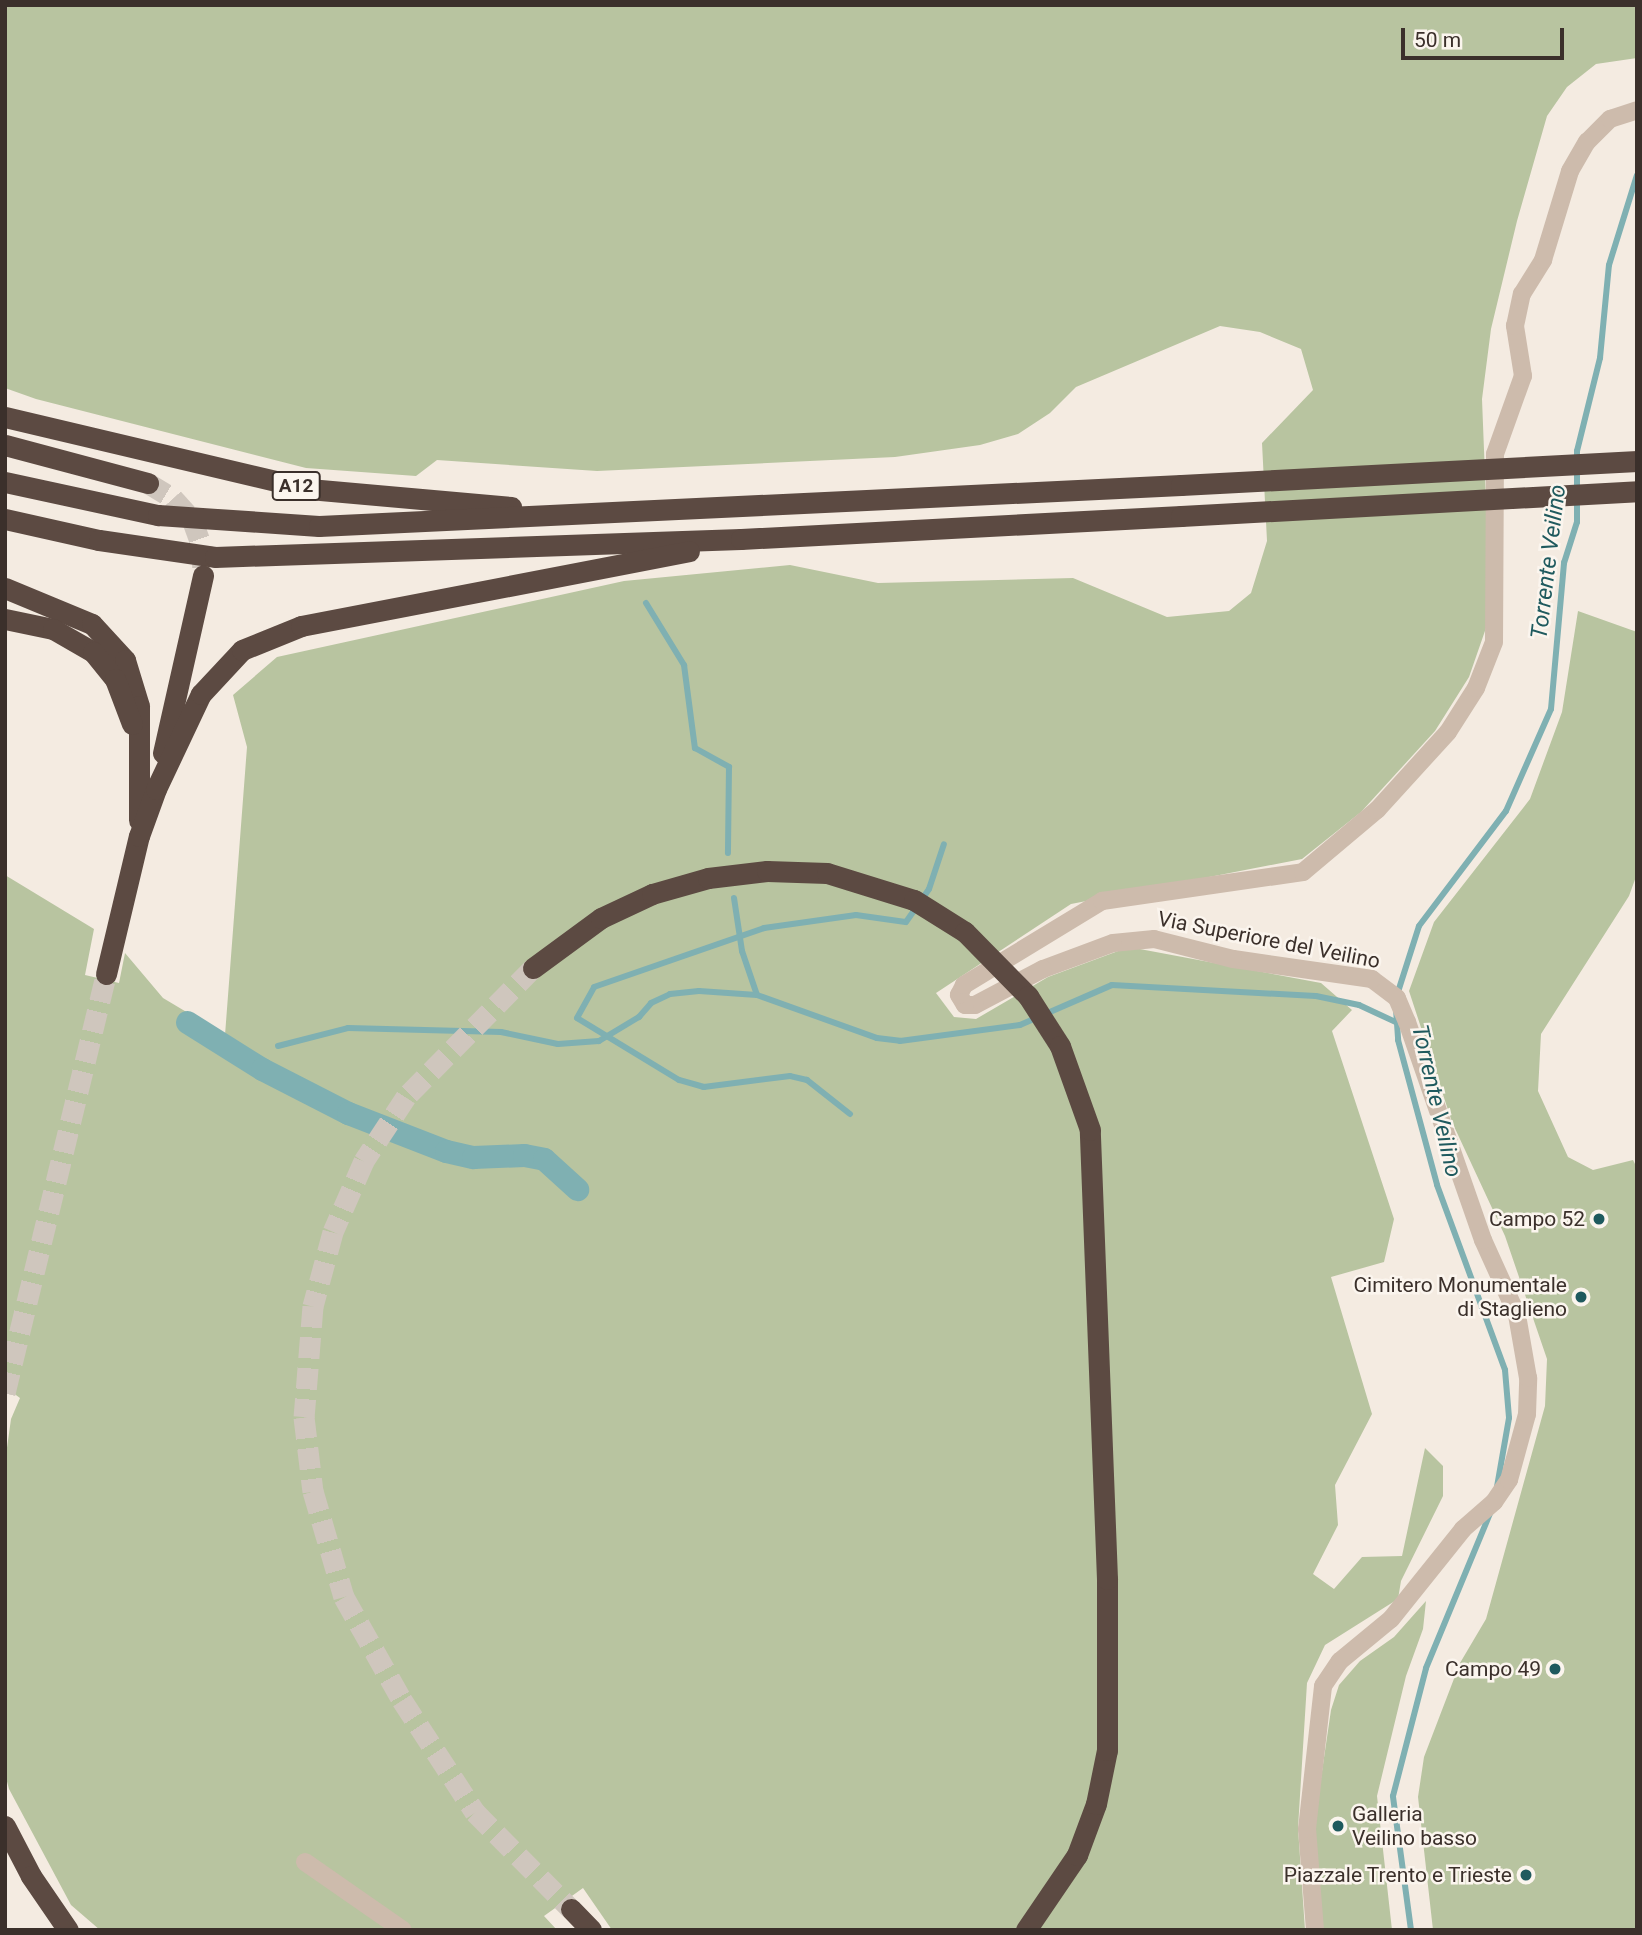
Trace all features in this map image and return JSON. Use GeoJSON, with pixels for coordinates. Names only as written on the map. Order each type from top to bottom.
{"type":"FeatureCollection","features":[{"type":"Feature","properties":{"kind":"highway","name":"A12"},"geometry":{"type":"LineString","coordinates":[[5,418],[309,489],[593,514]]}},
{"type":"Feature","properties":{"kind":"highway"},"geometry":{"type":"LineString","coordinates":[[5,444],[148,483]]}},
{"type":"Feature","properties":{"kind":"highway"},"geometry":{"type":"LineString","coordinates":[[5,481],[105,506],[265,524],[371,526],[1637,461]]}},
{"type":"Feature","properties":{"kind":"highway"},"geometry":{"type":"LineString","coordinates":[[5,519],[99,540],[215,557],[741,539],[1637,491]]}},
{"type":"Feature","properties":{"kind":"highway"},"geometry":{"type":"LineString","coordinates":[[106,974],[139,836],[156,789],[201,694],[226,663],[261,639],[301,626],[586,574],[741,539]]}},
{"type":"Feature","properties":{"kind":"highway"},"geometry":{"type":"LineString","coordinates":[[156,789],[203,575]]}},
{"type":"Feature","properties":{"kind":"highway"},"geometry":{"type":"LineString","coordinates":[[5,588],[77,615],[116,646],[137,691],[140,749],[139,836]]}},
{"type":"Feature","properties":{"kind":"highway"},"geometry":{"type":"LineString","coordinates":[[5,619],[53,629],[93,652],[122,694],[140,749]]}},
{"type":"Feature","properties":{"kind":"highway"},"geometry":{"type":"LineString","coordinates":[[533,968],[601,918],[652,894],[709,878],[767,871],[827,873],[914,900],[972,939],[1028,996],[1060,1046],[1090,1130],[1107,1579],[1107,1750],[1096,1804],[1077,1855],[1026,1930]]}},
{"type":"Feature","properties":{"kind":"highway"},"geometry":{"type":"LineString","coordinates":[[5,1826],[30,1876],[68,1930]]}},
{"type":"Feature","properties":{"kind":"highway"},"geometry":{"type":"LineString","coordinates":[[571,1909],[591,1930]]}},
{"type":"Feature","properties":{"kind":"street","name":"Via Superiore del Veilino"},"geometry":{"type":"LineString","coordinates":[[1315,1930],[1307,1829],[1323,1686],[1340,1661],[1391,1619],[1463,1529],[1494,1503],[1509,1480],[1527,1414],[1528,1378],[1517,1315],[1483,1240],[1407,1022],[1397,998],[1373,979],[1233,958],[1154,939],[1113,943],[1043,969],[970,1006],[959,995],[964,985],[1102,901],[1303,872],[1377,810],[1448,732],[1476,688],[1494,642],[1495,454],[1522,376],[1515,326],[1522,294],[1543,260],[1570,171],[1587,142],[1610,119],[1637,110]]}},
{"type":"Feature","properties":{"kind":"street"},"geometry":{"type":"LineString","coordinates":[[306,1862],[403,1930]]}},
{"type":"Feature","properties":{"kind":"green space"},"geometry":{"type":"Polygon","coordinates":[[[5,5],[1637,5],[1637,58],[1596,64],[1567,87],[1547,116],[1517,221],[1491,329],[1482,399],[1489,577],[1486,628],[1469,677],[1435,731],[1361,812],[1302,859],[1071,904],[936,993],[954,1017],[976,1019],[1048,977],[1129,947],[1321,983],[1352,1010],[1332,1031],[1394,1219],[1384,1262],[1331,1277],[1372,1414],[1335,1485],[1338,1525],[1313,1574],[1334,1589],[1362,1557],[1402,1556],[1425,1448],[1443,1466],[1443,1496],[1401,1581],[1398,1599],[1325,1645],[1307,1683],[1298,1828],[1305,1930],[612,1930],[583,1888],[544,1916],[557,1930],[100,1930],[71,1905],[9,1789],[5,1774],[5,1462],[11,1419],[20,1398],[5,1387],[5,875],[94,929],[85,975],[119,983],[125,953],[163,998],[225,1035],[247,747],[233,695],[277,657],[624,581],[790,565],[878,583],[1073,578],[1167,617],[1229,611],[1251,593],[1267,541],[1262,443],[1313,390],[1301,349],[1260,332],[1220,326],[1076,387],[1050,413],[1018,434],[980,445],[895,457],[597,471],[437,460],[416,476],[306,468],[36,399],[5,388],[5,5]]]}},
{"type":"Feature","properties":{"kind":"green space","name":"Cimitero Monumentale di Staglieno"},"geometry":{"type":"Polygon","coordinates":[[[1578,611],[1637,632],[1637,874],[1629,896],[1541,1034],[1538,1091],[1568,1157],[1593,1170],[1633,1160],[1637,1168],[1637,1930],[1433,1930],[1418,1797],[1424,1757],[1460,1663],[1486,1619],[1545,1406],[1547,1359],[1505,1236],[1452,1122],[1409,991],[1434,922],[1530,799],[1562,712],[1578,611]]]}},
{"type":"Feature","properties":{"kind":"green space"},"geometry":{"type":"Polygon","coordinates":[[[1426,1601],[1423,1629],[1406,1676],[1377,1796],[1392,1930],[1323,1930],[1313,1833],[1331,1710],[1339,1685],[1360,1661],[1394,1637],[1426,1601]]]}},
{"type":"Feature","properties":{"kind":"waterway","name":"Torrente Veilino"},"geometry":{"type":"LineString","coordinates":[[1397,995],[1419,926],[1506,811],[1551,709],[1564,563],[1577,522],[1577,451],[1600,358],[1609,265],[1637,175]]}},
{"type":"Feature","properties":{"kind":"waterway"},"geometry":{"type":"LineString","coordinates":[[646,603],[684,665],[695,748],[729,767],[728,853]]}},
{"type":"Feature","properties":{"kind":"waterway"},"geometry":{"type":"LineString","coordinates":[[850,1114],[807,1080],[790,1076],[704,1087],[679,1080],[577,1018],[594,987],[764,928],[856,915],[906,922],[929,889],[944,844]]}},
{"type":"Feature","properties":{"kind":"waterway"},"geometry":{"type":"LineString","coordinates":[[734,898],[742,951],[757,995]]}},
{"type":"Feature","properties":{"kind":"waterway"},"geometry":{"type":"LineString","coordinates":[[278,1046],[348,1028],[501,1032],[558,1044],[599,1041],[639,1017],[651,1003],[670,994],[699,991],[757,995],[877,1038],[900,1041],[1020,1025],[1112,985],[1316,996],[1359,1005],[1395,1022]]}},
{"type":"Feature","properties":{"kind":"waterway","name":"Torrente Veilino"},"geometry":{"type":"LineString","coordinates":[[1396,1009],[1398,1040],[1437,1185],[1505,1370],[1509,1418],[1497,1487]]}},
{"type":"Feature","properties":{"kind":"waterway"},"geometry":{"type":"LineString","coordinates":[[187,1022],[262,1069],[348,1113],[446,1151],[473,1157],[524,1155],[544,1159],[577,1189]]}},
{"type":"Feature","properties":{"kind":"waterway","name":"Torrente Veilino"},"geometry":{"type":"LineString","coordinates":[[1411,1930],[1393,1796],[1426,1668],[1491,1511]]}},
{"type":"Feature","properties":{"kind":"tunnel"},"geometry":{"type":"LineString","coordinates":[[148,483],[173,498],[192,519],[202,546],[203,573]]}},
{"type":"Feature","properties":{"kind":"tunnel"},"geometry":{"type":"LineString","coordinates":[[533,968],[406,1097],[364,1161],[333,1232],[313,1306],[304,1417],[313,1491],[344,1597],[402,1700],[475,1812],[571,1909]]}},
{"type":"Feature","properties":{"kind":"tunnel"},"geometry":{"type":"LineString","coordinates":[[5,1393],[106,974]]}},
{"type":"Feature","properties":{"kind":"place","name":"Campo 52"},"geometry":{"type":"Point","coordinates":[1599,1219]}},
{"type":"Feature","properties":{"kind":"place","name":"Cimitero Monumentale di Staglieno"},"geometry":{"type":"Point","coordinates":[1581,1297]}},
{"type":"Feature","properties":{"kind":"place","name":"Campo 49"},"geometry":{"type":"Point","coordinates":[1555,1669]}},
{"type":"Feature","properties":{"kind":"place","name":"Galleria Veilino basso"},"geometry":{"type":"Point","coordinates":[1338,1826]}},
{"type":"Feature","properties":{"kind":"place","name":"Piazzale Trento e Trieste"},"geometry":{"type":"Point","coordinates":[1526,1875]}}]}
